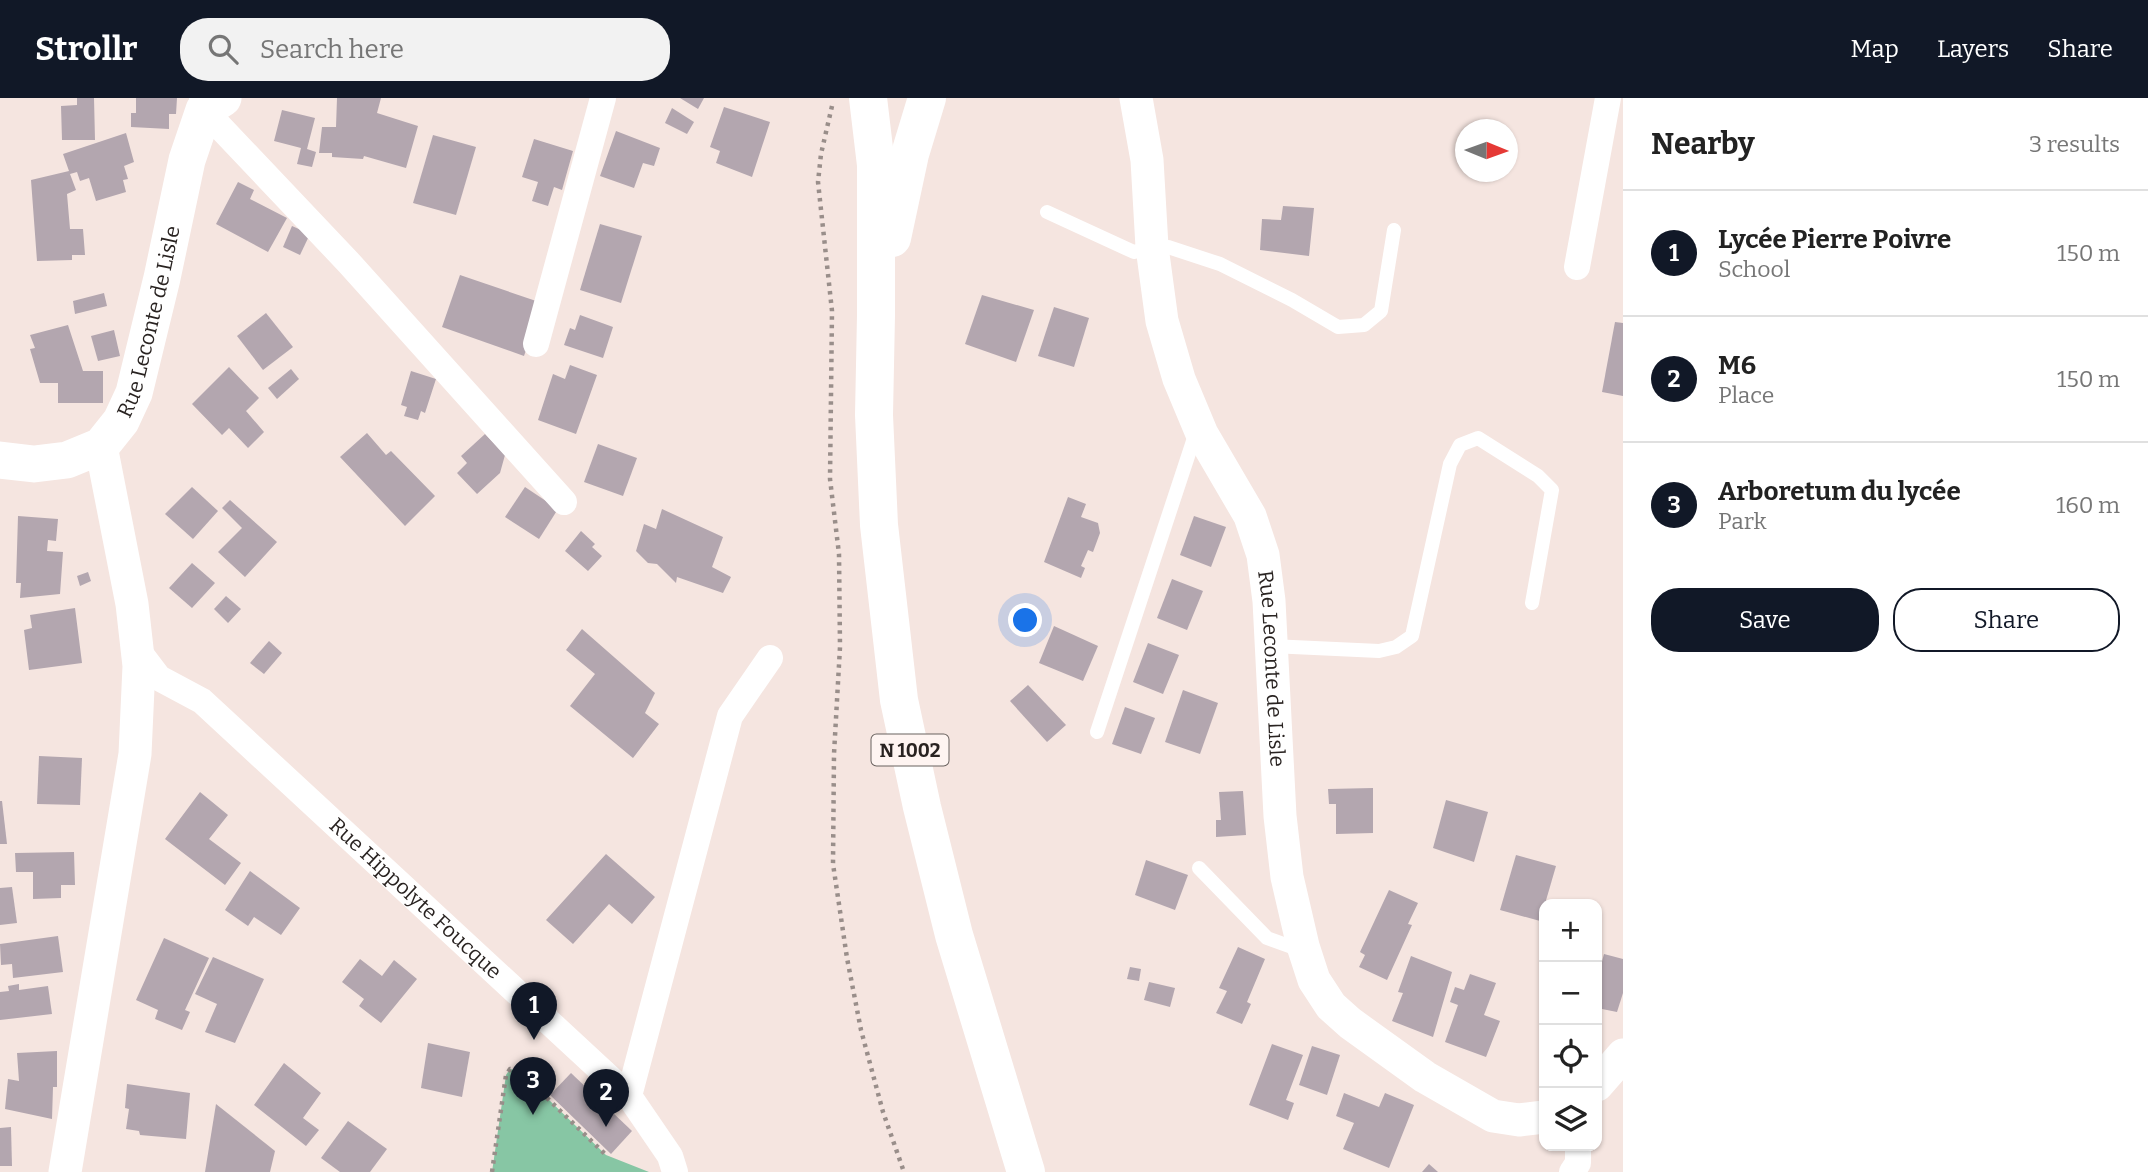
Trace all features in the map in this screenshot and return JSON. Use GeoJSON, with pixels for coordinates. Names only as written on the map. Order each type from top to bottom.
{"type":"FeatureCollection","features":[{"type":"Feature","properties":{"kind":"main road","name":"N 1002"},"geometry":{"type":"LineString","coordinates":[[868,98],[876,165],[874,415],[878,525],[899,700],[954,935],[1026,1172]]}},
{"type":"Feature","properties":{"kind":"main road","name":"N 1002"},"geometry":{"type":"LineString","coordinates":[[876,315],[910,154],[926,98]]}},
{"type":"Feature","properties":{"kind":"main road","name":"Rue Leconte de Lisle"},"geometry":{"type":"LineString","coordinates":[[101,446],[121,421],[134,393],[187,160],[210,102]]}},
{"type":"Feature","properties":{"kind":"main road"},"geometry":{"type":"LineString","coordinates":[[0,460],[34,464],[66,460],[101,446]]}},
{"type":"Feature","properties":{"kind":"street"},"geometry":{"type":"LineString","coordinates":[[536,344],[603,98]]}},
{"type":"Feature","properties":{"kind":"street","name":"Rue Leconte de Lisle"},"geometry":{"type":"LineString","coordinates":[[1136,98],[1147,160],[1152,247],[1161,321],[1179,379],[1199,424],[1250,516],[1263,555],[1269,601],[1280,816],[1287,877],[1304,952],[1314,980],[1331,1006],[1350,1023],[1425,1077],[1493,1116],[1519,1120],[1539,1118]]}},
{"type":"Feature","properties":{"kind":"street"},"geometry":{"type":"LineString","coordinates":[[1577,267],[1608,98]]}},
{"type":"Feature","properties":{"kind":"street"},"geometry":{"type":"LineString","coordinates":[[210,102],[349,263],[564,502]]}},
{"type":"Feature","properties":{"kind":"street"},"geometry":{"type":"LineString","coordinates":[[65,1172],[135,754],[139,666],[132,604],[101,446]]}},
{"type":"Feature","properties":{"kind":"street","name":"Rue Hippolyte Foucque"},"geometry":{"type":"LineString","coordinates":[[136,649],[159,678],[202,701],[629,1096],[670,1156],[675,1172]]}},
{"type":"Feature","properties":{"kind":"street"},"geometry":{"type":"LineString","coordinates":[[629,1096],[730,716],[771,658]]}},
{"type":"Feature","properties":{"kind":"street"},"geometry":{"type":"LineString","coordinates":[[1602,1078],[1623,1055]]}},
{"type":"Feature","properties":{"kind":"street"},"geometry":{"type":"LineString","coordinates":[[1572,1172],[1578,1163],[1578,1151]]}},
{"type":"Feature","properties":{"kind":"lane"},"geometry":{"type":"LineString","coordinates":[[1047,212],[1134,252],[1152,247],[1168,247],[1220,264],[1292,300],[1338,327],[1364,325],[1381,312],[1394,230]]}},
{"type":"Feature","properties":{"kind":"lane"},"geometry":{"type":"LineString","coordinates":[[1097,732],[1199,424]]}},
{"type":"Feature","properties":{"kind":"lane"},"geometry":{"type":"LineString","coordinates":[[1270,646],[1379,651],[1396,647],[1412,636],[1450,464],[1460,445],[1478,438],[1538,476],[1552,490],[1532,603]]}},
{"type":"Feature","properties":{"kind":"lane"},"geometry":{"type":"LineString","coordinates":[[1199,868],[1267,938],[1304,952]]}},
{"type":"Feature","properties":{"kind":"path"},"geometry":{"type":"LineString","coordinates":[[833,98],[818,182],[832,311],[830,479],[839,567],[841,647],[834,754],[833,864],[861,1030],[883,1112],[904,1172]]}},
{"type":"Feature","properties":{"kind":"path"},"geometry":{"type":"LineString","coordinates":[[492,1172],[506,1075],[510,1069],[519,1070],[606,1155]]}},
{"type":"Feature","properties":{"kind":"green space"},"geometry":{"type":"Polygon","coordinates":[[[510,1069],[519,1071],[606,1155],[649,1172],[492,1172],[506,1075],[510,1069]]]}},
{"type":"Feature","properties":{"kind":"building"},"geometry":{"type":"Polygon","coordinates":[[[77,98],[94,98],[95,140],[62,140],[61,106],[77,105],[77,98]]]}},
{"type":"Feature","properties":{"kind":"building"},"geometry":{"type":"Polygon","coordinates":[[[136,98],[177,98],[176,114],[169,114],[169,129],[131,127],[131,113],[136,113],[136,98]]]}},
{"type":"Feature","properties":{"kind":"building"},"geometry":{"type":"Polygon","coordinates":[[[337,98],[381,98],[377,113],[418,126],[406,168],[364,156],[363,159],[332,157],[332,153],[319,153],[322,127],[336,127],[337,98]]]}},
{"type":"Feature","properties":{"kind":"building"},"geometry":{"type":"Polygon","coordinates":[[[680,98],[704,98],[698,109],[680,98]]]}},
{"type":"Feature","properties":{"kind":"building"},"geometry":{"type":"Polygon","coordinates":[[[724,107],[770,122],[752,177],[716,163],[720,151],[710,147],[724,107]]]}},
{"type":"Feature","properties":{"kind":"building"},"geometry":{"type":"Polygon","coordinates":[[[672,108],[694,122],[687,134],[665,123],[672,108]]]}},
{"type":"Feature","properties":{"kind":"building"},"geometry":{"type":"Polygon","coordinates":[[[282,110],[315,118],[307,149],[316,152],[312,167],[297,164],[301,148],[274,141],[282,110]]]}},
{"type":"Feature","properties":{"kind":"building"},"geometry":{"type":"Polygon","coordinates":[[[616,131],[660,148],[654,166],[643,163],[634,188],[600,176],[616,131]]]}},
{"type":"Feature","properties":{"kind":"building"},"geometry":{"type":"Polygon","coordinates":[[[126,133],[134,162],[124,166],[128,179],[123,180],[126,192],[96,201],[89,178],[80,181],[77,172],[70,174],[76,190],[67,194],[70,229],[83,229],[85,255],[72,255],[72,260],[37,261],[31,180],[69,171],[63,154],[126,133]]]}},
{"type":"Feature","properties":{"kind":"building"},"geometry":{"type":"Polygon","coordinates":[[[433,135],[476,147],[456,215],[413,203],[433,135]]]}},
{"type":"Feature","properties":{"kind":"building"},"geometry":{"type":"Polygon","coordinates":[[[534,139],[573,151],[562,190],[554,187],[548,206],[532,201],[538,182],[522,177],[534,139]]]}},
{"type":"Feature","properties":{"kind":"building"},"geometry":{"type":"Polygon","coordinates":[[[238,182],[254,190],[250,199],[287,218],[268,252],[216,224],[238,182]]]}},
{"type":"Feature","properties":{"kind":"building"},"geometry":{"type":"Polygon","coordinates":[[[1283,206],[1314,208],[1309,256],[1260,250],[1262,219],[1281,220],[1283,206]]]}},
{"type":"Feature","properties":{"kind":"building"},"geometry":{"type":"Polygon","coordinates":[[[600,224],[642,236],[621,303],[580,290],[600,224]]]}},
{"type":"Feature","properties":{"kind":"building"},"geometry":{"type":"Polygon","coordinates":[[[292,226],[310,234],[300,255],[283,247],[292,226]]]}},
{"type":"Feature","properties":{"kind":"building"},"geometry":{"type":"Polygon","coordinates":[[[460,275],[542,303],[524,356],[442,327],[460,275]]]}},
{"type":"Feature","properties":{"kind":"building"},"geometry":{"type":"Polygon","coordinates":[[[104,293],[107,306],[75,314],[73,301],[104,293]]]}},
{"type":"Feature","properties":{"kind":"building"},"geometry":{"type":"Polygon","coordinates":[[[982,295],[1034,310],[1016,362],[965,344],[982,295]]]}},
{"type":"Feature","properties":{"kind":"building"},"geometry":{"type":"Polygon","coordinates":[[[1054,307],[1089,318],[1074,367],[1038,356],[1054,307]]]}},
{"type":"Feature","properties":{"kind":"building"},"geometry":{"type":"Polygon","coordinates":[[[266,313],[293,347],[263,370],[237,336],[266,313]]]}},
{"type":"Feature","properties":{"kind":"building"},"geometry":{"type":"Polygon","coordinates":[[[580,315],[613,327],[603,358],[564,345],[570,328],[575,330],[580,315]]]}},
{"type":"Feature","properties":{"kind":"building"},"geometry":{"type":"Polygon","coordinates":[[[1615,322],[1623,323],[1623,396],[1602,392],[1615,322]]]}},
{"type":"Feature","properties":{"kind":"building"},"geometry":{"type":"Polygon","coordinates":[[[68,325],[83,371],[103,371],[103,403],[58,403],[58,383],[40,383],[30,349],[35,348],[30,335],[68,325]]]}},
{"type":"Feature","properties":{"kind":"building"},"geometry":{"type":"Polygon","coordinates":[[[114,330],[120,356],[98,361],[91,336],[114,330]]]}},
{"type":"Feature","properties":{"kind":"building"},"geometry":{"type":"Polygon","coordinates":[[[570,365],[597,375],[576,434],[538,420],[553,374],[565,379],[570,365]]]}},
{"type":"Feature","properties":{"kind":"building"},"geometry":{"type":"Polygon","coordinates":[[[229,367],[259,398],[246,411],[264,432],[248,448],[229,428],[222,435],[192,404],[229,367]]]}},
{"type":"Feature","properties":{"kind":"building"},"geometry":{"type":"Polygon","coordinates":[[[291,369],[299,379],[277,399],[268,388],[291,369]]]}},
{"type":"Feature","properties":{"kind":"building"},"geometry":{"type":"Polygon","coordinates":[[[411,371],[436,379],[425,413],[421,411],[418,420],[404,416],[407,407],[401,405],[411,371]]]}},
{"type":"Feature","properties":{"kind":"building"},"geometry":{"type":"Polygon","coordinates":[[[367,433],[386,455],[391,451],[435,496],[405,526],[340,457],[367,433]]]}},
{"type":"Feature","properties":{"kind":"building"},"geometry":{"type":"Polygon","coordinates":[[[485,434],[505,455],[500,473],[477,494],[457,473],[467,463],[461,456],[485,434]]]}},
{"type":"Feature","properties":{"kind":"building"},"geometry":{"type":"Polygon","coordinates":[[[598,444],[637,458],[623,496],[584,482],[598,444]]]}},
{"type":"Feature","properties":{"kind":"building"},"geometry":{"type":"Polygon","coordinates":[[[192,487],[218,511],[193,539],[165,514],[192,487]]]}},
{"type":"Feature","properties":{"kind":"building"},"geometry":{"type":"Polygon","coordinates":[[[525,487],[558,509],[539,539],[505,517],[525,487]]]}},
{"type":"Feature","properties":{"kind":"building"},"geometry":{"type":"Polygon","coordinates":[[[1068,497],[1086,504],[1081,517],[1098,523],[1100,533],[1093,552],[1088,550],[1081,566],[1085,568],[1081,578],[1044,562],[1068,497]]]}},
{"type":"Feature","properties":{"kind":"building"},"geometry":{"type":"Polygon","coordinates":[[[230,500],[277,542],[245,577],[218,552],[242,528],[222,508],[230,500]]]}},
{"type":"Feature","properties":{"kind":"building"},"geometry":{"type":"Polygon","coordinates":[[[662,509],[723,537],[712,567],[731,577],[723,593],[677,577],[676,583],[657,564],[648,563],[636,551],[644,524],[656,529],[662,509]]]}},
{"type":"Feature","properties":{"kind":"building"},"geometry":{"type":"Polygon","coordinates":[[[18,516],[58,519],[56,541],[48,540],[47,551],[63,552],[60,594],[20,598],[21,583],[16,583],[18,516]]]}},
{"type":"Feature","properties":{"kind":"building"},"geometry":{"type":"Polygon","coordinates":[[[1194,516],[1226,527],[1211,567],[1180,555],[1194,516]]]}},
{"type":"Feature","properties":{"kind":"building"},"geometry":{"type":"Polygon","coordinates":[[[581,531],[595,544],[592,547],[602,556],[588,571],[565,551],[581,531]]]}},
{"type":"Feature","properties":{"kind":"building"},"geometry":{"type":"Polygon","coordinates":[[[192,563],[215,583],[192,608],[169,588],[192,563]]]}},
{"type":"Feature","properties":{"kind":"building"},"geometry":{"type":"Polygon","coordinates":[[[88,572],[91,581],[80,586],[77,576],[88,572]]]}},
{"type":"Feature","properties":{"kind":"building"},"geometry":{"type":"Polygon","coordinates":[[[1172,579],[1203,591],[1187,630],[1157,618],[1172,579]]]}},
{"type":"Feature","properties":{"kind":"building"},"geometry":{"type":"Polygon","coordinates":[[[226,596],[241,609],[228,623],[214,609],[226,596]]]}},
{"type":"Feature","properties":{"kind":"building"},"geometry":{"type":"Polygon","coordinates":[[[75,608],[82,663],[29,670],[24,630],[32,628],[30,615],[75,608]]]}},
{"type":"Feature","properties":{"kind":"building"},"geometry":{"type":"Polygon","coordinates":[[[1054,626],[1098,646],[1083,681],[1039,663],[1054,626]]]}},
{"type":"Feature","properties":{"kind":"building"},"geometry":{"type":"Polygon","coordinates":[[[582,629],[655,693],[645,713],[659,724],[633,758],[570,706],[595,674],[566,650],[582,629]]]}},
{"type":"Feature","properties":{"kind":"building"},"geometry":{"type":"Polygon","coordinates":[[[269,641],[282,653],[264,674],[250,663],[269,641]]]}},
{"type":"Feature","properties":{"kind":"building"},"geometry":{"type":"Polygon","coordinates":[[[1148,643],[1179,655],[1163,694],[1133,682],[1148,643]]]}},
{"type":"Feature","properties":{"kind":"building"},"geometry":{"type":"Polygon","coordinates":[[[1028,685],[1066,725],[1047,742],[1010,701],[1028,685]]]}},
{"type":"Feature","properties":{"kind":"building"},"geometry":{"type":"Polygon","coordinates":[[[1183,690],[1218,703],[1200,754],[1165,742],[1183,690]]]}},
{"type":"Feature","properties":{"kind":"building"},"geometry":{"type":"Polygon","coordinates":[[[1125,707],[1155,718],[1141,754],[1112,744],[1125,707]]]}},
{"type":"Feature","properties":{"kind":"building"},"geometry":{"type":"Polygon","coordinates":[[[39,756],[82,758],[80,805],[37,804],[39,756]]]}},
{"type":"Feature","properties":{"kind":"building"},"geometry":{"type":"Polygon","coordinates":[[[1373,788],[1373,833],[1336,834],[1336,804],[1329,804],[1328,789],[1373,788]]]}},
{"type":"Feature","properties":{"kind":"building"},"geometry":{"type":"Polygon","coordinates":[[[1243,791],[1246,835],[1216,837],[1216,820],[1221,820],[1219,792],[1243,791]]]}},
{"type":"Feature","properties":{"kind":"building"},"geometry":{"type":"Polygon","coordinates":[[[200,792],[228,815],[209,839],[241,863],[225,885],[165,839],[200,792]]]}},
{"type":"Feature","properties":{"kind":"building"},"geometry":{"type":"Polygon","coordinates":[[[1446,800],[1488,812],[1474,862],[1433,848],[1446,800]]]}},
{"type":"Feature","properties":{"kind":"building"},"geometry":{"type":"Polygon","coordinates":[[[2,801],[7,844],[0,844],[2,801]]]}},
{"type":"Feature","properties":{"kind":"building"},"geometry":{"type":"Polygon","coordinates":[[[74,852],[75,885],[61,885],[61,898],[33,899],[33,872],[16,872],[15,853],[74,852]]]}},
{"type":"Feature","properties":{"kind":"building"},"geometry":{"type":"Polygon","coordinates":[[[606,854],[655,897],[632,924],[609,904],[573,944],[546,920],[606,854]]]}},
{"type":"Feature","properties":{"kind":"building"},"geometry":{"type":"Polygon","coordinates":[[[1516,855],[1556,866],[1546,899],[1539,899],[1539,921],[1500,910],[1516,855]]]}},
{"type":"Feature","properties":{"kind":"building"},"geometry":{"type":"Polygon","coordinates":[[[1146,860],[1188,875],[1175,910],[1135,895],[1146,860]]]}},
{"type":"Feature","properties":{"kind":"building"},"geometry":{"type":"Polygon","coordinates":[[[250,871],[300,908],[281,935],[254,917],[248,926],[225,910],[250,871]]]}},
{"type":"Feature","properties":{"kind":"building"},"geometry":{"type":"Polygon","coordinates":[[[12,887],[17,923],[0,925],[0,888],[12,887]]]}},
{"type":"Feature","properties":{"kind":"building"},"geometry":{"type":"Polygon","coordinates":[[[1389,890],[1418,903],[1408,924],[1412,925],[1387,980],[1359,967],[1365,955],[1360,952],[1389,890]]]}},
{"type":"Feature","properties":{"kind":"building"},"geometry":{"type":"Polygon","coordinates":[[[58,936],[63,972],[13,978],[12,964],[1,965],[0,944],[58,936]]]}},
{"type":"Feature","properties":{"kind":"building"},"geometry":{"type":"Polygon","coordinates":[[[164,938],[209,958],[185,1010],[190,1012],[182,1030],[155,1019],[158,1010],[136,1000],[164,938]]]}},
{"type":"Feature","properties":{"kind":"building"},"geometry":{"type":"Polygon","coordinates":[[[1238,947],[1265,959],[1247,1002],[1251,1004],[1242,1024],[1216,1013],[1227,991],[1219,988],[1238,947]]]}},
{"type":"Feature","properties":{"kind":"building"},"geometry":{"type":"Polygon","coordinates":[[[1604,954],[1623,959],[1623,993],[1617,1012],[1602,1009],[1604,954]]]}},
{"type":"Feature","properties":{"kind":"building"},"geometry":{"type":"Polygon","coordinates":[[[1411,956],[1452,972],[1433,1037],[1392,1021],[1403,993],[1398,992],[1411,956]]]}},
{"type":"Feature","properties":{"kind":"building"},"geometry":{"type":"Polygon","coordinates":[[[213,957],[264,979],[235,1043],[205,1032],[217,1004],[195,994],[213,957]]]}},
{"type":"Feature","properties":{"kind":"building"},"geometry":{"type":"Polygon","coordinates":[[[360,959],[382,976],[394,960],[417,979],[381,1023],[359,1006],[364,999],[342,982],[360,959]]]}},
{"type":"Feature","properties":{"kind":"building"},"geometry":{"type":"Polygon","coordinates":[[[1130,967],[1141,969],[1139,981],[1127,979],[1130,967]]]}},
{"type":"Feature","properties":{"kind":"building"},"geometry":{"type":"Polygon","coordinates":[[[1470,974],[1496,983],[1484,1015],[1500,1021],[1486,1057],[1445,1042],[1458,1005],[1450,1002],[1455,987],[1464,990],[1470,974]]]}},
{"type":"Feature","properties":{"kind":"building"},"geometry":{"type":"Polygon","coordinates":[[[1149,982],[1175,988],[1170,1007],[1144,1000],[1149,982]]]}},
{"type":"Feature","properties":{"kind":"building"},"geometry":{"type":"Polygon","coordinates":[[[19,984],[19,990],[48,986],[52,1014],[0,1020],[0,992],[9,991],[8,986],[19,984]]]}},
{"type":"Feature","properties":{"kind":"building"},"geometry":{"type":"Polygon","coordinates":[[[428,1043],[470,1052],[462,1097],[421,1088],[428,1043]]]}},
{"type":"Feature","properties":{"kind":"building"},"geometry":{"type":"Polygon","coordinates":[[[1272,1044],[1303,1055],[1286,1100],[1294,1103],[1288,1120],[1249,1105],[1272,1044]]]}},
{"type":"Feature","properties":{"kind":"building"},"geometry":{"type":"Polygon","coordinates":[[[1312,1046],[1340,1055],[1327,1095],[1299,1085],[1312,1046]]]}},
{"type":"Feature","properties":{"kind":"building"},"geometry":{"type":"Polygon","coordinates":[[[57,1051],[57,1087],[53,1087],[52,1119],[5,1109],[8,1079],[19,1081],[17,1053],[57,1051]]]}},
{"type":"Feature","properties":{"kind":"building"},"geometry":{"type":"Polygon","coordinates":[[[284,1063],[321,1093],[303,1118],[319,1130],[306,1146],[254,1105],[284,1063]]]}},
{"type":"Feature","properties":{"kind":"building"},"geometry":{"type":"Polygon","coordinates":[[[571,1073],[632,1131],[611,1154],[550,1095],[571,1073]]]}},
{"type":"Feature","properties":{"kind":"building"},"geometry":{"type":"Polygon","coordinates":[[[127,1084],[190,1093],[186,1139],[140,1135],[139,1131],[126,1129],[129,1109],[125,1108],[127,1084]]]}},
{"type":"Feature","properties":{"kind":"building"},"geometry":{"type":"Polygon","coordinates":[[[1344,1093],[1379,1107],[1385,1093],[1414,1105],[1389,1168],[1343,1149],[1354,1123],[1336,1116],[1344,1093]]]}},
{"type":"Feature","properties":{"kind":"building"},"geometry":{"type":"Polygon","coordinates":[[[216,1104],[275,1151],[270,1172],[205,1172],[216,1104]]]}},
{"type":"Feature","properties":{"kind":"building"},"geometry":{"type":"Polygon","coordinates":[[[348,1121],[387,1149],[370,1172],[340,1172],[321,1158],[348,1121]]]}},
{"type":"Feature","properties":{"kind":"building"},"geometry":{"type":"Polygon","coordinates":[[[11,1127],[12,1166],[0,1166],[0,1128],[11,1127]]]}},
{"type":"Feature","properties":{"kind":"building"},"geometry":{"type":"Polygon","coordinates":[[[1429,1164],[1438,1172],[1422,1172],[1429,1164]]]}},
{"type":"Feature","properties":{"kind":"place","name":"Lycée Pierre Poivre"},"geometry":{"type":"Point","coordinates":[534,1040]}},
{"type":"Feature","properties":{"kind":"place","name":"Arboretum du lycée"},"geometry":{"type":"Point","coordinates":[533,1115]}},
{"type":"Feature","properties":{"kind":"place","name":"M6"},"geometry":{"type":"Point","coordinates":[606,1127]}}]}
